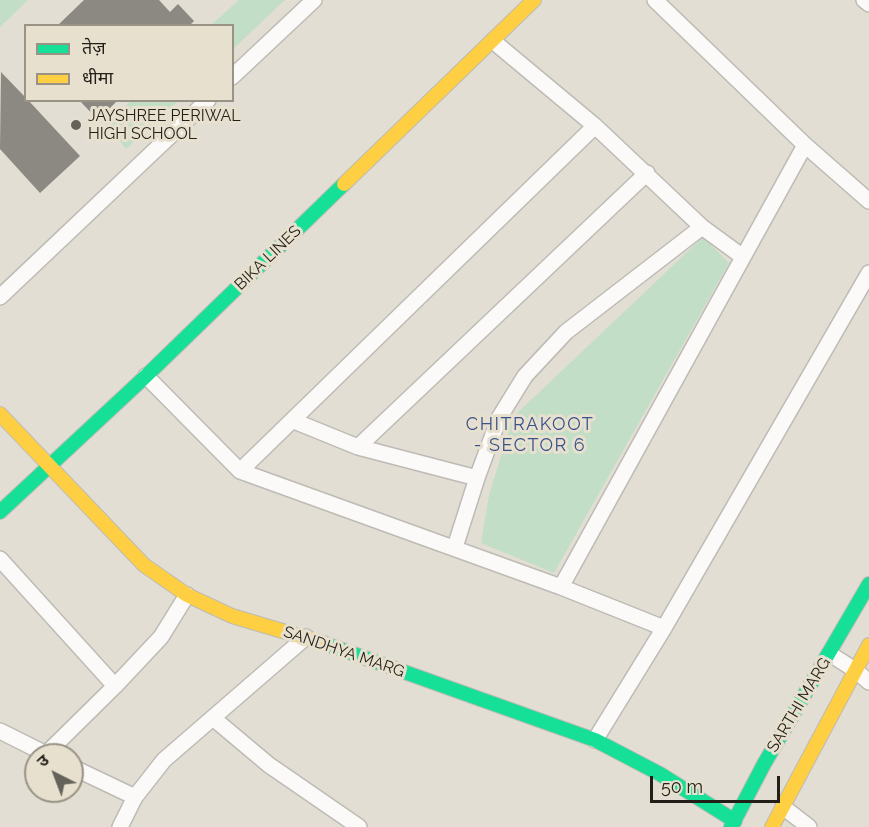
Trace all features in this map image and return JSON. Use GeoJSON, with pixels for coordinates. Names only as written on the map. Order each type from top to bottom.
{"type":"FeatureCollection","features":[{"type":"Feature","properties":{"kind":"street"},"geometry":{"type":"LineString","coordinates":[[234,75],[314,0]]}},
{"type":"Feature","properties":{"kind":"street","name":"BIKA LINES"},"geometry":{"type":"LineString","coordinates":[[0,512],[146,376],[534,0]]}},
{"type":"Feature","properties":{"kind":"street"},"geometry":{"type":"LineString","coordinates":[[655,0],[805,145],[869,201]]}},
{"type":"Feature","properties":{"kind":"street"},"geometry":{"type":"LineString","coordinates":[[864,0],[869,4]]}},
{"type":"Feature","properties":{"kind":"street"},"geometry":{"type":"LineString","coordinates":[[493,41],[595,126],[702,226],[743,257]]}},
{"type":"Feature","properties":{"kind":"street"},"geometry":{"type":"LineString","coordinates":[[0,297],[206,102]]}},
{"type":"Feature","properties":{"kind":"street"},"geometry":{"type":"LineString","coordinates":[[240,471],[595,126]]}},
{"type":"Feature","properties":{"kind":"street"},"geometry":{"type":"LineString","coordinates":[[561,586],[805,145]]}},
{"type":"Feature","properties":{"kind":"street"},"geometry":{"type":"LineString","coordinates":[[358,447],[647,173]]}},
{"type":"Feature","properties":{"kind":"street"},"geometry":{"type":"LineString","coordinates":[[455,547],[499,418],[525,376],[566,332],[702,226]]}},
{"type":"Feature","properties":{"kind":"street"},"geometry":{"type":"LineString","coordinates":[[595,740],[664,628],[869,273]]}},
{"type":"Feature","properties":{"kind":"street"},"geometry":{"type":"LineString","coordinates":[[146,376],[240,471],[561,586],[664,628]]}},
{"type":"Feature","properties":{"kind":"street","name":"SANDHYA MARG"},"geometry":{"type":"LineString","coordinates":[[0,414],[144,565],[187,595],[232,616],[306,638],[595,740],[660,774],[733,824]]}},
{"type":"Feature","properties":{"kind":"street"},"geometry":{"type":"LineString","coordinates":[[294,420],[358,447],[477,478]]}},
{"type":"Feature","properties":{"kind":"street"},"geometry":{"type":"LineString","coordinates":[[0,559],[115,686]]}},
{"type":"Feature","properties":{"kind":"street","name":"SARTHI MARG"},"geometry":{"type":"LineString","coordinates":[[733,824],[764,764],[869,584]]}},
{"type":"Feature","properties":{"kind":"street"},"geometry":{"type":"LineString","coordinates":[[58,743],[161,637],[187,595]]}},
{"type":"Feature","properties":{"kind":"street"},"geometry":{"type":"LineString","coordinates":[[120,827],[135,797],[164,760],[306,638]]}},
{"type":"Feature","properties":{"kind":"street","name":"SARTHI MARG"},"geometry":{"type":"LineString","coordinates":[[772,827],[869,645]]}},
{"type":"Feature","properties":{"kind":"street"},"geometry":{"type":"LineString","coordinates":[[830,654],[869,682]]}},
{"type":"Feature","properties":{"kind":"street"},"geometry":{"type":"LineString","coordinates":[[213,718],[269,765],[359,827]]}},
{"type":"Feature","properties":{"kind":"street"},"geometry":{"type":"LineString","coordinates":[[0,724],[5,734],[24,743]]}},
{"type":"Feature","properties":{"kind":"street"},"geometry":{"type":"LineString","coordinates":[[84,772],[135,797]]}},
{"type":"Feature","properties":{"kind":"street"},"geometry":{"type":"LineString","coordinates":[[783,807],[809,827]]}},
{"type":"Feature","properties":{"kind":"green space"},"geometry":{"type":"Polygon","coordinates":[[[0,0],[28,0],[0,27],[0,0]]]}},
{"type":"Feature","properties":{"kind":"green space"},"geometry":{"type":"Polygon","coordinates":[[[239,0],[285,0],[234,48],[234,24],[212,24],[239,0]]]}},
{"type":"Feature","properties":{"kind":"green space"},"geometry":{"type":"Polygon","coordinates":[[[130,102],[177,102],[126,149],[106,124],[130,102]]]}},
{"type":"Feature","properties":{"kind":"green space"},"geometry":{"type":"Polygon","coordinates":[[[703,237],[729,263],[554,573],[481,543],[489,495],[513,417],[703,237]]]}},
{"type":"Feature","properties":{"kind":"building"},"geometry":{"type":"Polygon","coordinates":[[[84,0],[159,0],[170,12],[178,4],[194,21],[191,24],[59,24],[84,0]]]}},
{"type":"Feature","properties":{"kind":"building"},"geometry":{"type":"Polygon","coordinates":[[[1,72],[24,96],[24,102],[30,102],[80,156],[40,193],[0,149],[1,72]]]}},
{"type":"Feature","properties":{"kind":"building"},"geometry":{"type":"Polygon","coordinates":[[[81,102],[116,102],[98,120],[81,102]]]}},
{"type":"Feature","properties":{"kind":"traffic: fast"},"geometry":{"type":"LineString","coordinates":[[0,512],[146,376],[344,184]]}},
{"type":"Feature","properties":{"kind":"traffic: fast"},"geometry":{"type":"LineString","coordinates":[[731,827],[764,764],[869,584]]}},
{"type":"Feature","properties":{"kind":"traffic: fast"},"geometry":{"type":"LineString","coordinates":[[323,643],[595,740],[660,774],[735,821]]}},
{"type":"Feature","properties":{"kind":"traffic: slow"},"geometry":{"type":"LineString","coordinates":[[344,184],[534,0]]}},
{"type":"Feature","properties":{"kind":"traffic: slow"},"geometry":{"type":"LineString","coordinates":[[0,414],[144,565],[187,595],[232,616],[323,643]]}},
{"type":"Feature","properties":{"kind":"traffic: slow"},"geometry":{"type":"LineString","coordinates":[[772,827],[869,645]]}},
{"type":"Feature","properties":{"kind":"place","name":"JAYSHREE PERIWAL HIGH SCHOOL"},"geometry":{"type":"Point","coordinates":[76,125]}},
{"type":"Feature","properties":{"kind":"district","name":"CHITRAKOOT - SECTOR 6"},"geometry":{"type":"Point","coordinates":[530,435]}}]}
